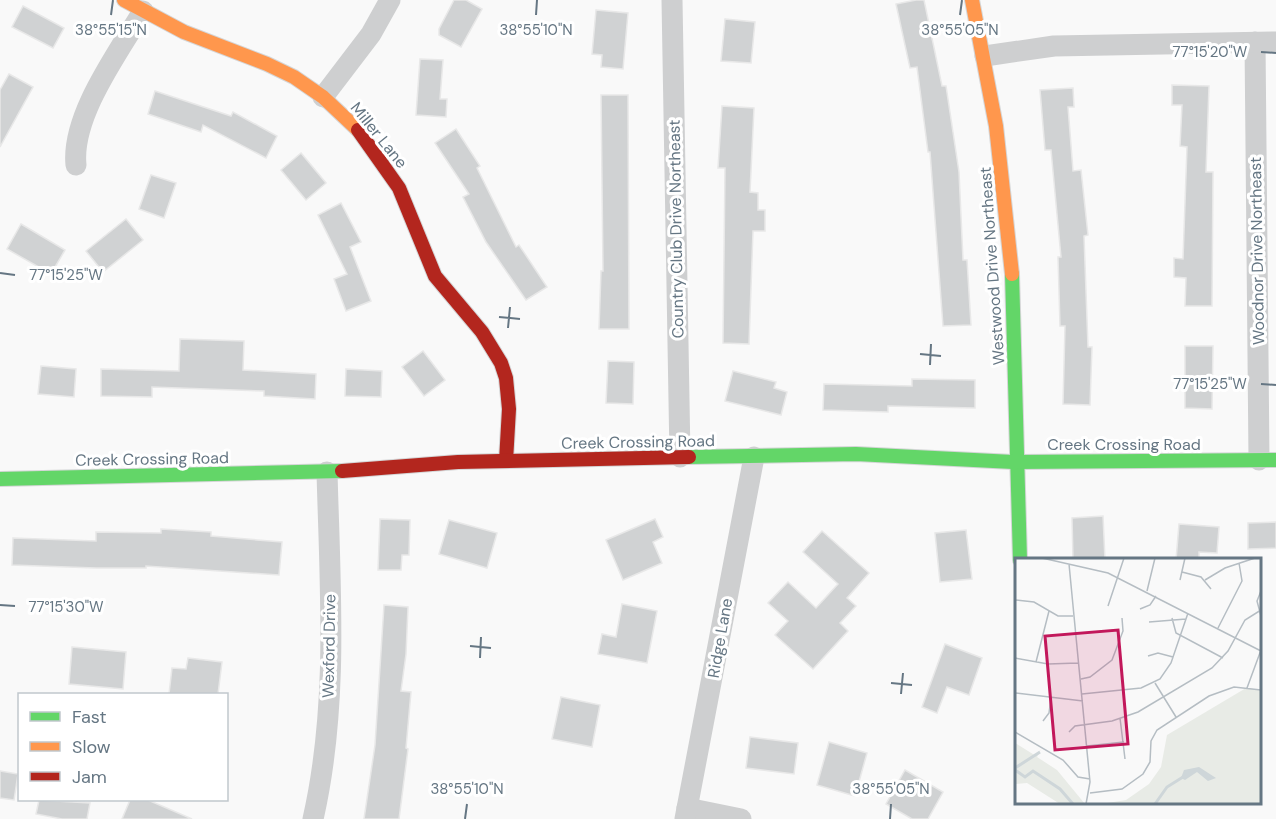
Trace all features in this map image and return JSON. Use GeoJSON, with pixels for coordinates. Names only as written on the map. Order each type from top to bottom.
{"type":"FeatureCollection","features":[{"type":"Feature","properties":{"kind":"street","name":"Miller Lane"},"geometry":{"type":"LineString","coordinates":[[124,0],[184,32],[294,77],[323,97],[347,118],[394,178],[410,209],[433,272],[446,293],[483,333],[500,360],[508,380],[511,402],[506,461]]}},
{"type":"Feature","properties":{"kind":"street"},"geometry":{"type":"LineString","coordinates":[[323,97],[371,34],[390,0]]}},
{"type":"Feature","properties":{"kind":"street","name":"Country Club Drive Northeast"},"geometry":{"type":"LineString","coordinates":[[672,0],[680,458]]}},
{"type":"Feature","properties":{"kind":"street","name":"Westwood Drive Northeast"},"geometry":{"type":"LineString","coordinates":[[972,0],[985,56],[1002,156],[1010,228],[1020,558]]}},
{"type":"Feature","properties":{"kind":"street"},"geometry":{"type":"LineString","coordinates":[[76,165],[77,138],[82,117],[143,12]]}},
{"type":"Feature","properties":{"kind":"street"},"geometry":{"type":"LineString","coordinates":[[985,56],[1054,46],[1266,42]]}},
{"type":"Feature","properties":{"kind":"street","name":"Woodnor Drive Northeast"},"geometry":{"type":"LineString","coordinates":[[1266,42],[1268,460]]}},
{"type":"Feature","properties":{"kind":"street","name":"Creek Crossing Road"},"geometry":{"type":"LineString","coordinates":[[0,479],[327,472],[458,462],[856,454],[911,460],[1268,460]]}},
{"type":"Feature","properties":{"kind":"street","name":"Ridge Lane"},"geometry":{"type":"LineString","coordinates":[[686,814],[754,456]]}},
{"type":"Feature","properties":{"kind":"street","name":"Wexford Drive"},"geometry":{"type":"LineString","coordinates":[[314,819],[323,760],[330,683],[327,472]]}},
{"type":"Feature","properties":{"kind":"street"},"geometry":{"type":"LineString","coordinates":[[686,814],[741,819]]}},
{"type":"Feature","properties":{"kind":"building"},"geometry":{"type":"Polygon","coordinates":[[[454,0],[466,0],[482,9],[461,47],[439,35],[439,29],[454,0]]]}},
{"type":"Feature","properties":{"kind":"building"},"geometry":{"type":"Polygon","coordinates":[[[924,0],[942,86],[946,86],[959,172],[963,260],[967,260],[971,325],[943,326],[930,152],[928,152],[917,67],[910,68],[896,4],[924,0]]]}},
{"type":"Feature","properties":{"kind":"building"},"geometry":{"type":"Polygon","coordinates":[[[23,6],[64,28],[53,48],[12,27],[23,6]]]}},
{"type":"Feature","properties":{"kind":"building"},"geometry":{"type":"Polygon","coordinates":[[[596,10],[628,13],[623,69],[601,67],[602,55],[592,54],[596,10]]]}},
{"type":"Feature","properties":{"kind":"building"},"geometry":{"type":"Polygon","coordinates":[[[725,19],[755,22],[751,63],[721,61],[725,19]]]}},
{"type":"Feature","properties":{"kind":"building"},"geometry":{"type":"Polygon","coordinates":[[[420,59],[443,60],[440,99],[447,99],[446,117],[416,115],[420,59]]]}},
{"type":"Feature","properties":{"kind":"building"},"geometry":{"type":"Polygon","coordinates":[[[9,74],[33,87],[0,147],[0,90],[9,74]]]}},
{"type":"Feature","properties":{"kind":"building"},"geometry":{"type":"Polygon","coordinates":[[[1172,85],[1209,86],[1206,172],[1213,172],[1212,306],[1185,306],[1186,278],[1174,277],[1174,258],[1183,259],[1187,147],[1180,146],[1182,105],[1172,105],[1172,85]]]}},
{"type":"Feature","properties":{"kind":"building"},"geometry":{"type":"Polygon","coordinates":[[[1073,88],[1074,107],[1068,107],[1073,171],[1081,170],[1088,235],[1084,236],[1088,347],[1092,347],[1090,405],[1063,404],[1065,326],[1060,326],[1058,257],[1061,257],[1051,150],[1045,150],[1040,90],[1073,88]]]}},
{"type":"Feature","properties":{"kind":"building"},"geometry":{"type":"Polygon","coordinates":[[[155,91],[231,116],[233,112],[277,136],[266,158],[203,125],[201,132],[148,114],[155,91]]]}},
{"type":"Feature","properties":{"kind":"building"},"geometry":{"type":"Polygon","coordinates":[[[601,95],[628,95],[629,329],[599,329],[601,271],[603,271],[601,95]]]}},
{"type":"Feature","properties":{"kind":"building"},"geometry":{"type":"Polygon","coordinates":[[[722,106],[754,108],[750,192],[758,193],[758,210],[765,210],[765,231],[753,231],[749,344],[723,343],[725,168],[718,168],[722,106]]]}},
{"type":"Feature","properties":{"kind":"building"},"geometry":{"type":"Polygon","coordinates":[[[456,129],[480,166],[477,168],[516,247],[519,245],[547,287],[526,300],[486,242],[463,197],[469,194],[435,143],[456,129]]]}},
{"type":"Feature","properties":{"kind":"building"},"geometry":{"type":"Polygon","coordinates":[[[301,153],[326,183],[306,200],[281,170],[301,153]]]}},
{"type":"Feature","properties":{"kind":"building"},"geometry":{"type":"Polygon","coordinates":[[[151,175],[176,183],[164,218],[139,209],[151,175]]]}},
{"type":"Feature","properties":{"kind":"building"},"geometry":{"type":"Polygon","coordinates":[[[341,203],[361,242],[350,247],[371,301],[346,311],[334,279],[347,274],[318,215],[341,203]]]}},
{"type":"Feature","properties":{"kind":"building"},"geometry":{"type":"Polygon","coordinates":[[[126,219],[143,240],[103,272],[86,251],[126,219]]]}},
{"type":"Feature","properties":{"kind":"building"},"geometry":{"type":"Polygon","coordinates":[[[21,224],[65,250],[51,274],[7,249],[21,224]]]}},
{"type":"Feature","properties":{"kind":"building"},"geometry":{"type":"Polygon","coordinates":[[[180,339],[244,341],[243,370],[316,374],[315,399],[264,396],[264,391],[152,387],[152,397],[101,396],[101,369],[179,371],[180,339]]]}},
{"type":"Feature","properties":{"kind":"building"},"geometry":{"type":"Polygon","coordinates":[[[1185,346],[1213,346],[1212,409],[1185,408],[1185,346]]]}},
{"type":"Feature","properties":{"kind":"building"},"geometry":{"type":"Polygon","coordinates":[[[423,351],[445,380],[424,396],[402,367],[423,351]]]}},
{"type":"Feature","properties":{"kind":"building"},"geometry":{"type":"Polygon","coordinates":[[[608,361],[634,362],[633,404],[606,403],[608,361]]]}},
{"type":"Feature","properties":{"kind":"building"},"geometry":{"type":"Polygon","coordinates":[[[41,366],[76,369],[74,397],[38,394],[41,366]]]}},
{"type":"Feature","properties":{"kind":"building"},"geometry":{"type":"Polygon","coordinates":[[[346,369],[382,371],[381,397],[345,396],[346,369]]]}},
{"type":"Feature","properties":{"kind":"building"},"geometry":{"type":"Polygon","coordinates":[[[733,371],[776,382],[774,388],[787,392],[781,415],[725,401],[733,371]]]}},
{"type":"Feature","properties":{"kind":"building"},"geometry":{"type":"Polygon","coordinates":[[[912,379],[975,380],[975,408],[888,406],[888,412],[823,410],[824,384],[912,386],[912,379]]]}},
{"type":"Feature","properties":{"kind":"building"},"geometry":{"type":"Polygon","coordinates":[[[1103,516],[1105,558],[1073,558],[1072,518],[1103,516]]]}},
{"type":"Feature","properties":{"kind":"building"},"geometry":{"type":"Polygon","coordinates":[[[380,519],[410,520],[409,555],[402,555],[401,570],[378,570],[380,519]]]}},
{"type":"Feature","properties":{"kind":"building"},"geometry":{"type":"Polygon","coordinates":[[[655,519],[663,537],[653,542],[662,563],[623,580],[606,540],[655,519]]]}},
{"type":"Feature","properties":{"kind":"building"},"geometry":{"type":"Polygon","coordinates":[[[449,520],[497,533],[487,568],[439,554],[449,520]]]}},
{"type":"Feature","properties":{"kind":"building"},"geometry":{"type":"Polygon","coordinates":[[[1276,522],[1276,548],[1248,549],[1248,523],[1276,522]]]}},
{"type":"Feature","properties":{"kind":"building"},"geometry":{"type":"Polygon","coordinates":[[[1179,524],[1219,527],[1217,553],[1199,552],[1199,558],[1176,558],[1179,524]]]}},
{"type":"Feature","properties":{"kind":"building"},"geometry":{"type":"Polygon","coordinates":[[[161,529],[211,532],[211,536],[282,542],[279,575],[146,566],[146,568],[96,568],[12,565],[13,538],[96,541],[96,532],[161,533],[161,529]]]}},
{"type":"Feature","properties":{"kind":"building"},"geometry":{"type":"Polygon","coordinates":[[[966,530],[972,579],[940,582],[935,533],[966,530]]]}},
{"type":"Feature","properties":{"kind":"building"},"geometry":{"type":"Polygon","coordinates":[[[822,531],[869,573],[847,598],[856,606],[840,623],[848,631],[813,669],[775,635],[788,621],[768,603],[788,582],[816,608],[838,584],[803,552],[822,531]]]}},
{"type":"Feature","properties":{"kind":"building"},"geometry":{"type":"Polygon","coordinates":[[[622,604],[657,611],[647,663],[598,654],[602,634],[616,637],[622,604]]]}},
{"type":"Feature","properties":{"kind":"building"},"geometry":{"type":"Polygon","coordinates":[[[384,605],[408,607],[406,654],[401,691],[411,692],[406,748],[408,749],[399,819],[364,819],[375,745],[384,605]]]}},
{"type":"Feature","properties":{"kind":"building"},"geometry":{"type":"Polygon","coordinates":[[[945,644],[982,658],[969,695],[947,687],[937,713],[922,707],[945,644]]]}},
{"type":"Feature","properties":{"kind":"building"},"geometry":{"type":"Polygon","coordinates":[[[72,647],[126,652],[123,689],[69,684],[72,647]]]}},
{"type":"Feature","properties":{"kind":"building"},"geometry":{"type":"Polygon","coordinates":[[[188,658],[222,662],[218,693],[169,693],[172,668],[186,669],[188,658]]]}},
{"type":"Feature","properties":{"kind":"building"},"geometry":{"type":"Polygon","coordinates":[[[561,697],[600,705],[592,747],[552,739],[561,697]]]}},
{"type":"Feature","properties":{"kind":"building"},"geometry":{"type":"Polygon","coordinates":[[[750,737],[798,743],[794,774],[746,768],[750,737]]]}},
{"type":"Feature","properties":{"kind":"building"},"geometry":{"type":"Polygon","coordinates":[[[829,742],[867,753],[855,796],[817,785],[829,742]]]}},
{"type":"Feature","properties":{"kind":"building"},"geometry":{"type":"Polygon","coordinates":[[[905,770],[943,792],[928,819],[912,819],[886,804],[905,770]]]}},
{"type":"Feature","properties":{"kind":"building"},"geometry":{"type":"Polygon","coordinates":[[[0,771],[18,774],[14,800],[0,798],[0,771]]]}},
{"type":"Feature","properties":{"kind":"building"},"geometry":{"type":"Polygon","coordinates":[[[39,801],[90,803],[87,819],[62,819],[36,814],[39,801]]]}},
{"type":"Feature","properties":{"kind":"building"},"geometry":{"type":"Polygon","coordinates":[[[130,801],[150,801],[192,819],[122,819],[130,801]]]}},
{"type":"Feature","properties":{"kind":"traffic: fast"},"geometry":{"type":"LineString","coordinates":[[1012,274],[1020,558]]}},
{"type":"Feature","properties":{"kind":"traffic: fast"},"geometry":{"type":"LineString","coordinates":[[689,457],[856,454],[1013,462],[1276,460]]}},
{"type":"Feature","properties":{"kind":"traffic: fast"},"geometry":{"type":"LineString","coordinates":[[0,479],[342,471]]}},
{"type":"Feature","properties":{"kind":"traffic: slow"},"geometry":{"type":"LineString","coordinates":[[124,0],[184,32],[267,64],[294,77],[323,97],[358,130]]}},
{"type":"Feature","properties":{"kind":"traffic: slow"},"geometry":{"type":"LineString","coordinates":[[972,0],[996,126],[1012,274]]}},
{"type":"Feature","properties":{"kind":"traffic: jam"},"geometry":{"type":"LineString","coordinates":[[358,130],[399,188],[435,276],[482,332],[501,363],[506,378],[509,409],[506,461]]}},
{"type":"Feature","properties":{"kind":"traffic: jam"},"geometry":{"type":"LineString","coordinates":[[342,471],[458,462],[689,457]]}}]}
